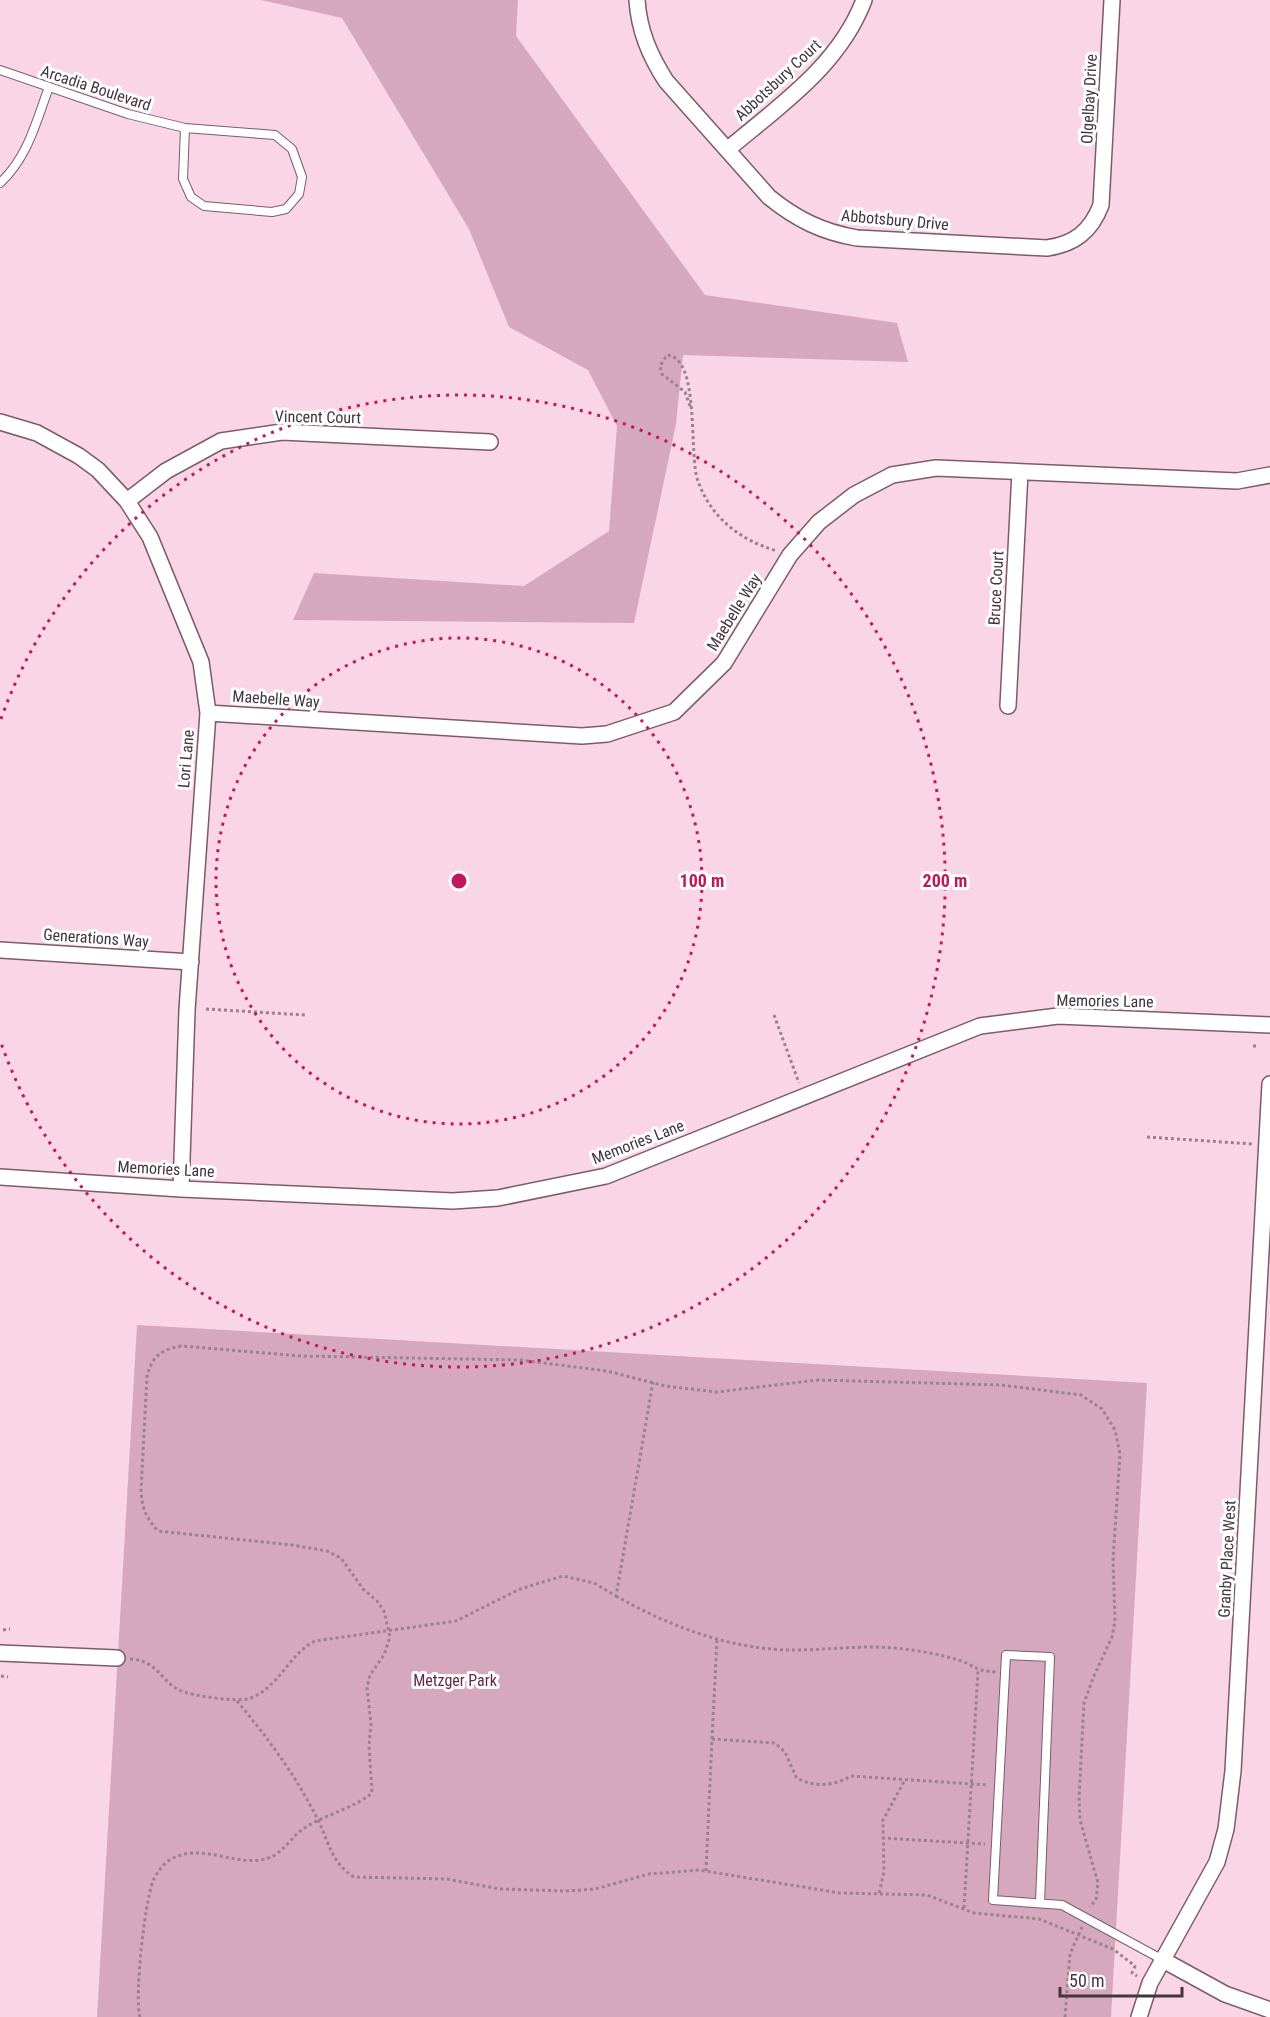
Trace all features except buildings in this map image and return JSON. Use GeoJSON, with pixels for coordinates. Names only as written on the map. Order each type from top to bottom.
{"type":"FeatureCollection","features":[{"type":"Feature","properties":{"kind":"street","name":"Abbotsbury Drive"},"geometry":{"type":"LineString","coordinates":[[637,0],[643,35],[652,59],[666,81],[769,197],[787,212],[818,228],[857,238],[1047,249],[1063,246],[1086,231],[1095,220],[1102,199]]}},
{"type":"Feature","properties":{"kind":"street","name":"Abbotsbury Court"},"geometry":{"type":"LineString","coordinates":[[727,150],[829,61],[844,40],[864,0]]}},
{"type":"Feature","properties":{"kind":"street","name":"Olgelbay Drive"},"geometry":{"type":"LineString","coordinates":[[1102,199],[1112,0]]}},
{"type":"Feature","properties":{"kind":"street","name":"Lori Lane"},"geometry":{"type":"LineString","coordinates":[[0,422],[37,434],[79,456],[98,470],[127,501],[150,537],[201,662],[208,713],[191,962],[180,1189]]}},
{"type":"Feature","properties":{"kind":"street","name":"Vincent Court"},"geometry":{"type":"LineString","coordinates":[[127,501],[166,471],[220,441],[282,432],[490,442]]}},
{"type":"Feature","properties":{"kind":"street","name":"Maebelle Way"},"geometry":{"type":"LineString","coordinates":[[208,713],[582,736],[607,734],[674,712],[724,663],[790,555],[819,522],[854,495],[892,474],[936,468],[1237,481],[1270,475]]}},
{"type":"Feature","properties":{"kind":"street","name":"Bruce Court"},"geometry":{"type":"LineString","coordinates":[[1008,706],[1020,472]]}},
{"type":"Feature","properties":{"kind":"street","name":"Generations Way"},"geometry":{"type":"LineString","coordinates":[[0,950],[191,962]]}},
{"type":"Feature","properties":{"kind":"street","name":"Memories Lane"},"geometry":{"type":"LineString","coordinates":[[0,1177],[180,1189],[453,1201],[498,1198],[606,1176],[980,1026],[1058,1016],[1270,1025]]}},
{"type":"Feature","properties":{"kind":"street","name":"Granby Place West"},"geometry":{"type":"LineString","coordinates":[[1139,2017],[1150,1983],[1202,1893],[1217,1862],[1227,1829],[1266,1270],[1270,1084]]}},
{"type":"Feature","properties":{"kind":"street"},"geometry":{"type":"LineString","coordinates":[[0,1653],[117,1658]]}},
{"type":"Feature","properties":{"kind":"street"},"geometry":{"type":"LineString","coordinates":[[1163,1960],[1225,1994],[1270,2010]]}},
{"type":"Feature","properties":{"kind":"lane","name":"Arcadia Boulevard"},"geometry":{"type":"LineString","coordinates":[[0,70],[128,114],[185,128],[275,135],[292,149],[302,177],[299,194],[286,209],[272,212],[204,206],[191,197],[183,178],[185,128]]}},
{"type":"Feature","properties":{"kind":"lane"},"geometry":{"type":"LineString","coordinates":[[0,183],[14,170],[24,155],[49,87]]}},
{"type":"Feature","properties":{"kind":"lane"},"geometry":{"type":"LineString","coordinates":[[1040,1902],[1050,1657],[1005,1655],[993,1900],[1062,1905],[1163,1960]]}},
{"type":"Feature","properties":{"kind":"path"},"geometry":{"type":"LineString","coordinates":[[690,406],[685,392],[662,374],[660,366],[667,355],[675,356],[682,362],[689,381],[692,454],[697,480],[706,500],[736,533],[753,544],[778,552]]}},
{"type":"Feature","properties":{"kind":"path"},"geometry":{"type":"LineString","coordinates":[[206,1009],[305,1015]]}},
{"type":"Feature","properties":{"kind":"path"},"geometry":{"type":"LineString","coordinates":[[774,1015],[796,1076]]}},
{"type":"Feature","properties":{"kind":"path"},"geometry":{"type":"LineString","coordinates":[[1253,1046],[1259,1046]]}},
{"type":"Feature","properties":{"kind":"path"},"geometry":{"type":"LineString","coordinates":[[1147,1137],[1259,1144]]}},
{"type":"Feature","properties":{"kind":"path"},"geometry":{"type":"LineString","coordinates":[[140,2017],[139,1986],[148,1904],[152,1883],[160,1868],[178,1856],[202,1853],[260,1860],[278,1855],[300,1831],[360,1803],[372,1794],[369,1745],[371,1724],[367,1688],[370,1675],[384,1655],[390,1637],[384,1611],[377,1601],[363,1589],[341,1558],[327,1551],[292,1545],[158,1531],[149,1521],[142,1507],[141,1491],[143,1414],[152,1360],[163,1350],[181,1346],[302,1356],[481,1357],[607,1371],[689,1390],[717,1392],[818,1380],[1002,1385],[1081,1395],[1102,1409],[1115,1430],[1120,1454],[1113,1560],[1115,1622],[1113,1637],[1093,1678],[1084,1703],[1080,1820],[1098,1883],[1096,1900],[1085,1918],[1070,1954],[1066,1977],[1065,2017]]}},
{"type":"Feature","properties":{"kind":"path"},"geometry":{"type":"LineString","coordinates":[[616,1596],[653,1382]]}},
{"type":"Feature","properties":{"kind":"path"},"geometry":{"type":"LineString","coordinates":[[117,1658],[136,1659],[149,1664],[180,1690],[237,1701],[260,1694],[279,1679],[302,1647],[309,1644],[389,1629],[456,1621],[520,1589],[542,1580],[563,1576],[594,1583],[643,1611],[744,1647],[794,1650],[860,1646],[897,1648],[963,1662],[978,1671],[1005,1672]]}},
{"type":"Feature","properties":{"kind":"path"},"geometry":{"type":"LineString","coordinates":[[3,1630],[10,1629]]}},
{"type":"Feature","properties":{"kind":"path"},"geometry":{"type":"LineString","coordinates":[[706,1871],[717,1638]]}},
{"type":"Feature","properties":{"kind":"path"},"geometry":{"type":"LineString","coordinates":[[964,1908],[978,1671]]}},
{"type":"Feature","properties":{"kind":"path"},"geometry":{"type":"LineString","coordinates":[[1,1676],[8,1677]]}},
{"type":"Feature","properties":{"kind":"path"},"geometry":{"type":"LineString","coordinates":[[237,1701],[263,1731],[319,1822],[330,1853],[345,1871],[361,1878],[447,1879],[500,1889],[566,1891],[595,1889],[649,1874],[706,1871],[840,1893],[927,1895],[974,1913],[1039,1919],[1113,1949],[1136,1966],[1132,1973],[1138,1976]]}},
{"type":"Feature","properties":{"kind":"path"},"geometry":{"type":"LineString","coordinates":[[712,1739],[779,1745],[796,1777],[810,1784],[840,1782],[851,1776],[999,1786]]}},
{"type":"Feature","properties":{"kind":"path"},"geometry":{"type":"LineString","coordinates":[[879,1893],[884,1872],[882,1838],[885,1812],[904,1780]]}},
{"type":"Feature","properties":{"kind":"path"},"geometry":{"type":"LineString","coordinates":[[882,1838],[996,1845]]}},
{"type":"Feature","properties":{"kind":"green space"},"geometry":{"type":"Polygon","coordinates":[[[261,0],[518,0],[516,36],[705,295],[897,323],[908,362],[683,355],[676,424],[634,623],[293,620],[314,573],[524,586],[609,531],[617,426],[588,370],[509,327],[469,229],[342,18],[261,0]]]}},
{"type":"Feature","properties":{"kind":"green space","name":"Metzger Park"},"geometry":{"type":"Polygon","coordinates":[[[137,1325],[1147,1383],[1111,2017],[97,2017],[137,1325]]]}}]}
